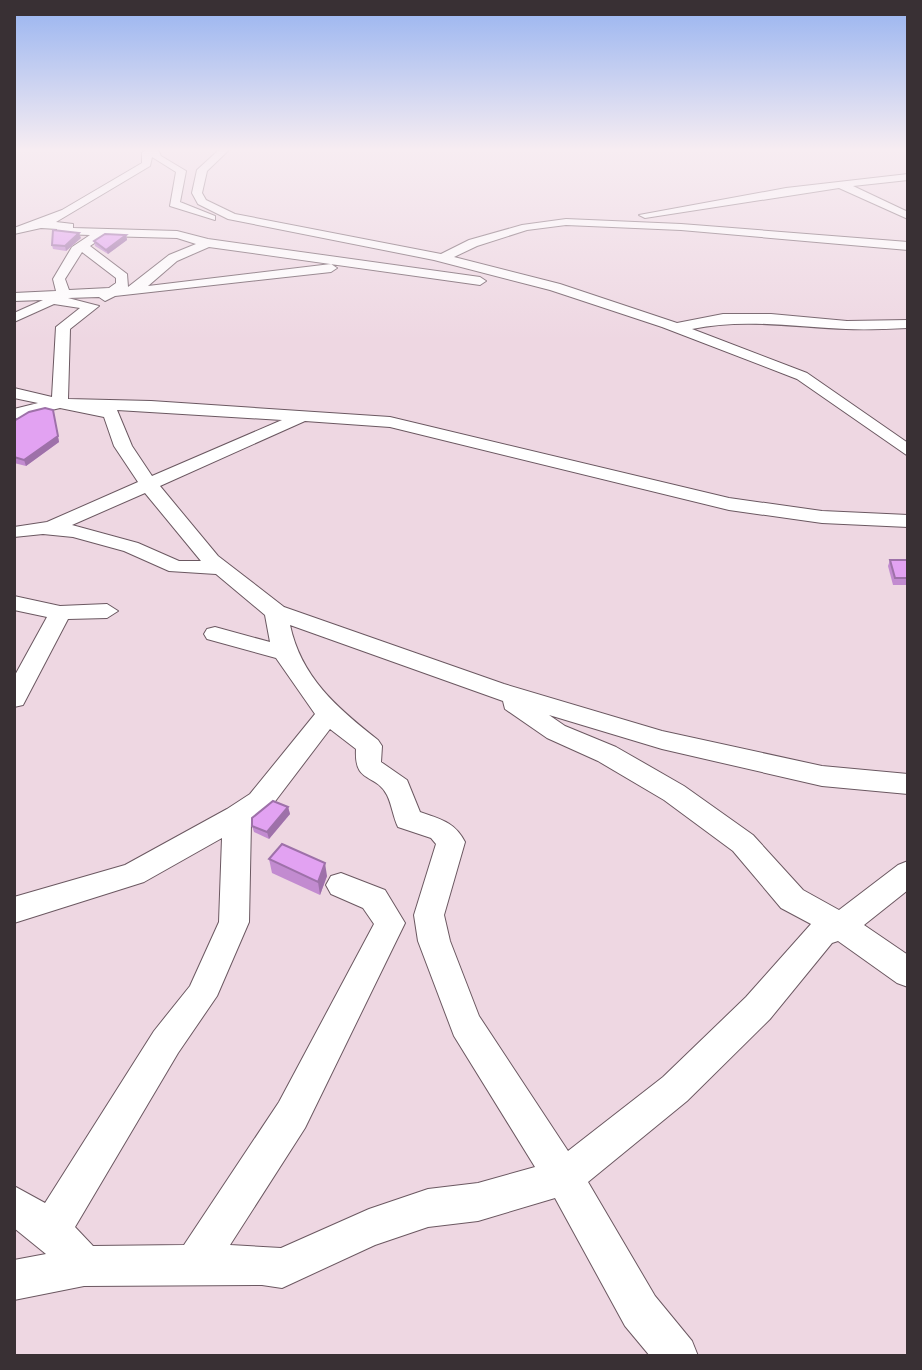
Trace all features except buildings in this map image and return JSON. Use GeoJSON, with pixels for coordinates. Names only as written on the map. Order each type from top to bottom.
{"type":"FeatureCollection","features":[{"type":"Feature","properties":{"kind":"street"},"geometry":{"type":"LineString","coordinates":[[17,231],[42,225],[69,212]]}},
{"type":"Feature","properties":{"kind":"street"},"geometry":{"type":"LineString","coordinates":[[205,212],[442,258],[572,292],[676,327],[802,376],[908,451]]}},
{"type":"Feature","properties":{"kind":"street"},"geometry":{"type":"LineString","coordinates":[[213,212],[217,215]]}},
{"type":"Feature","properties":{"kind":"street"},"geometry":{"type":"LineString","coordinates":[[442,258],[473,243],[526,227],[652,212]]}},
{"type":"Feature","properties":{"kind":"street"},"geometry":{"type":"LineString","coordinates":[[217,215],[206,238],[217,263],[219,282]]}},
{"type":"Feature","properties":{"kind":"street"},"geometry":{"type":"LineString","coordinates":[[587,222],[908,246]]}},
{"type":"Feature","properties":{"kind":"street"},"geometry":{"type":"LineString","coordinates":[[42,225],[69,226],[61,231],[177,235],[208,243],[572,292]]}},
{"type":"Feature","properties":{"kind":"street"},"geometry":{"type":"LineString","coordinates":[[61,298],[59,279],[63,268],[80,247],[102,233]]}},
{"type":"Feature","properties":{"kind":"street"},"geometry":{"type":"LineString","coordinates":[[129,291],[142,285],[173,258],[208,243]]}},
{"type":"Feature","properties":{"kind":"street"},"geometry":{"type":"LineString","coordinates":[[62,404],[63,327],[123,284],[122,277],[91,251],[80,247]]}},
{"type":"Feature","properties":{"kind":"street"},"geometry":{"type":"LineString","coordinates":[[14,318],[41,303],[61,298],[219,282],[357,263]]}},
{"type":"Feature","properties":{"kind":"street"},"geometry":{"type":"LineString","coordinates":[[14,297],[61,298],[92,306]]}},
{"type":"Feature","properties":{"kind":"street"},"geometry":{"type":"LineString","coordinates":[[676,327],[723,318],[771,318],[847,325],[908,324]]}},
{"type":"Feature","properties":{"kind":"street"},"geometry":{"type":"LineString","coordinates":[[14,393],[111,413],[123,446],[148,484],[211,560],[276,612],[495,690],[662,740],[822,776],[908,784]]}},
{"type":"Feature","properties":{"kind":"street"},"geometry":{"type":"LineString","coordinates":[[14,414],[62,404],[151,406],[390,422],[429,429],[608,477],[776,512],[908,521]]}},
{"type":"Feature","properties":{"kind":"street"},"geometry":{"type":"LineString","coordinates":[[15,536],[51,527],[304,417]]}},
{"type":"Feature","properties":{"kind":"street"},"geometry":{"type":"LineString","coordinates":[[15,536],[74,531],[131,547],[176,567],[222,568]]}},
{"type":"Feature","properties":{"kind":"street"},"geometry":{"type":"LineString","coordinates":[[14,603],[60,613],[107,611]]}},
{"type":"Feature","properties":{"kind":"street"},"geometry":{"type":"LineString","coordinates":[[276,612],[284,653],[328,714],[369,746],[368,766],[398,787],[408,819],[441,830],[451,842],[429,915],[434,941],[466,1025],[525,1121],[564,1177],[640,1311],[677,1356]]}},
{"type":"Feature","properties":{"kind":"street"},"geometry":{"type":"LineString","coordinates":[[14,699],[60,613]]}},
{"type":"Feature","properties":{"kind":"street"},"geometry":{"type":"LineString","coordinates":[[215,634],[284,653]]}},
{"type":"Feature","properties":{"kind":"street"},"geometry":{"type":"LineString","coordinates":[[495,690],[556,732],[607,754],[674,793],[743,843],[792,899],[841,926],[908,973]]}},
{"type":"Feature","properties":{"kind":"street"},"geometry":{"type":"LineString","coordinates":[[14,910],[134,874],[237,817],[260,801],[328,714]]}},
{"type":"Feature","properties":{"kind":"street"},"geometry":{"type":"LineString","coordinates":[[51,1230],[166,1042],[201,996],[234,922],[237,817]]}},
{"type":"Feature","properties":{"kind":"street"},"geometry":{"type":"LineString","coordinates":[[14,1280],[84,1266],[282,1268],[369,1228],[428,1208],[478,1202],[564,1177],[675,1089],[758,1008],[821,934],[841,926],[908,873]]}},
{"type":"Feature","properties":{"kind":"street"},"geometry":{"type":"LineString","coordinates":[[194,1265],[292,1115],[390,923],[374,899],[341,885]]}},
{"type":"Feature","properties":{"kind":"street"},"geometry":{"type":"LineString","coordinates":[[14,1205],[51,1230],[84,1266]]}}]}
